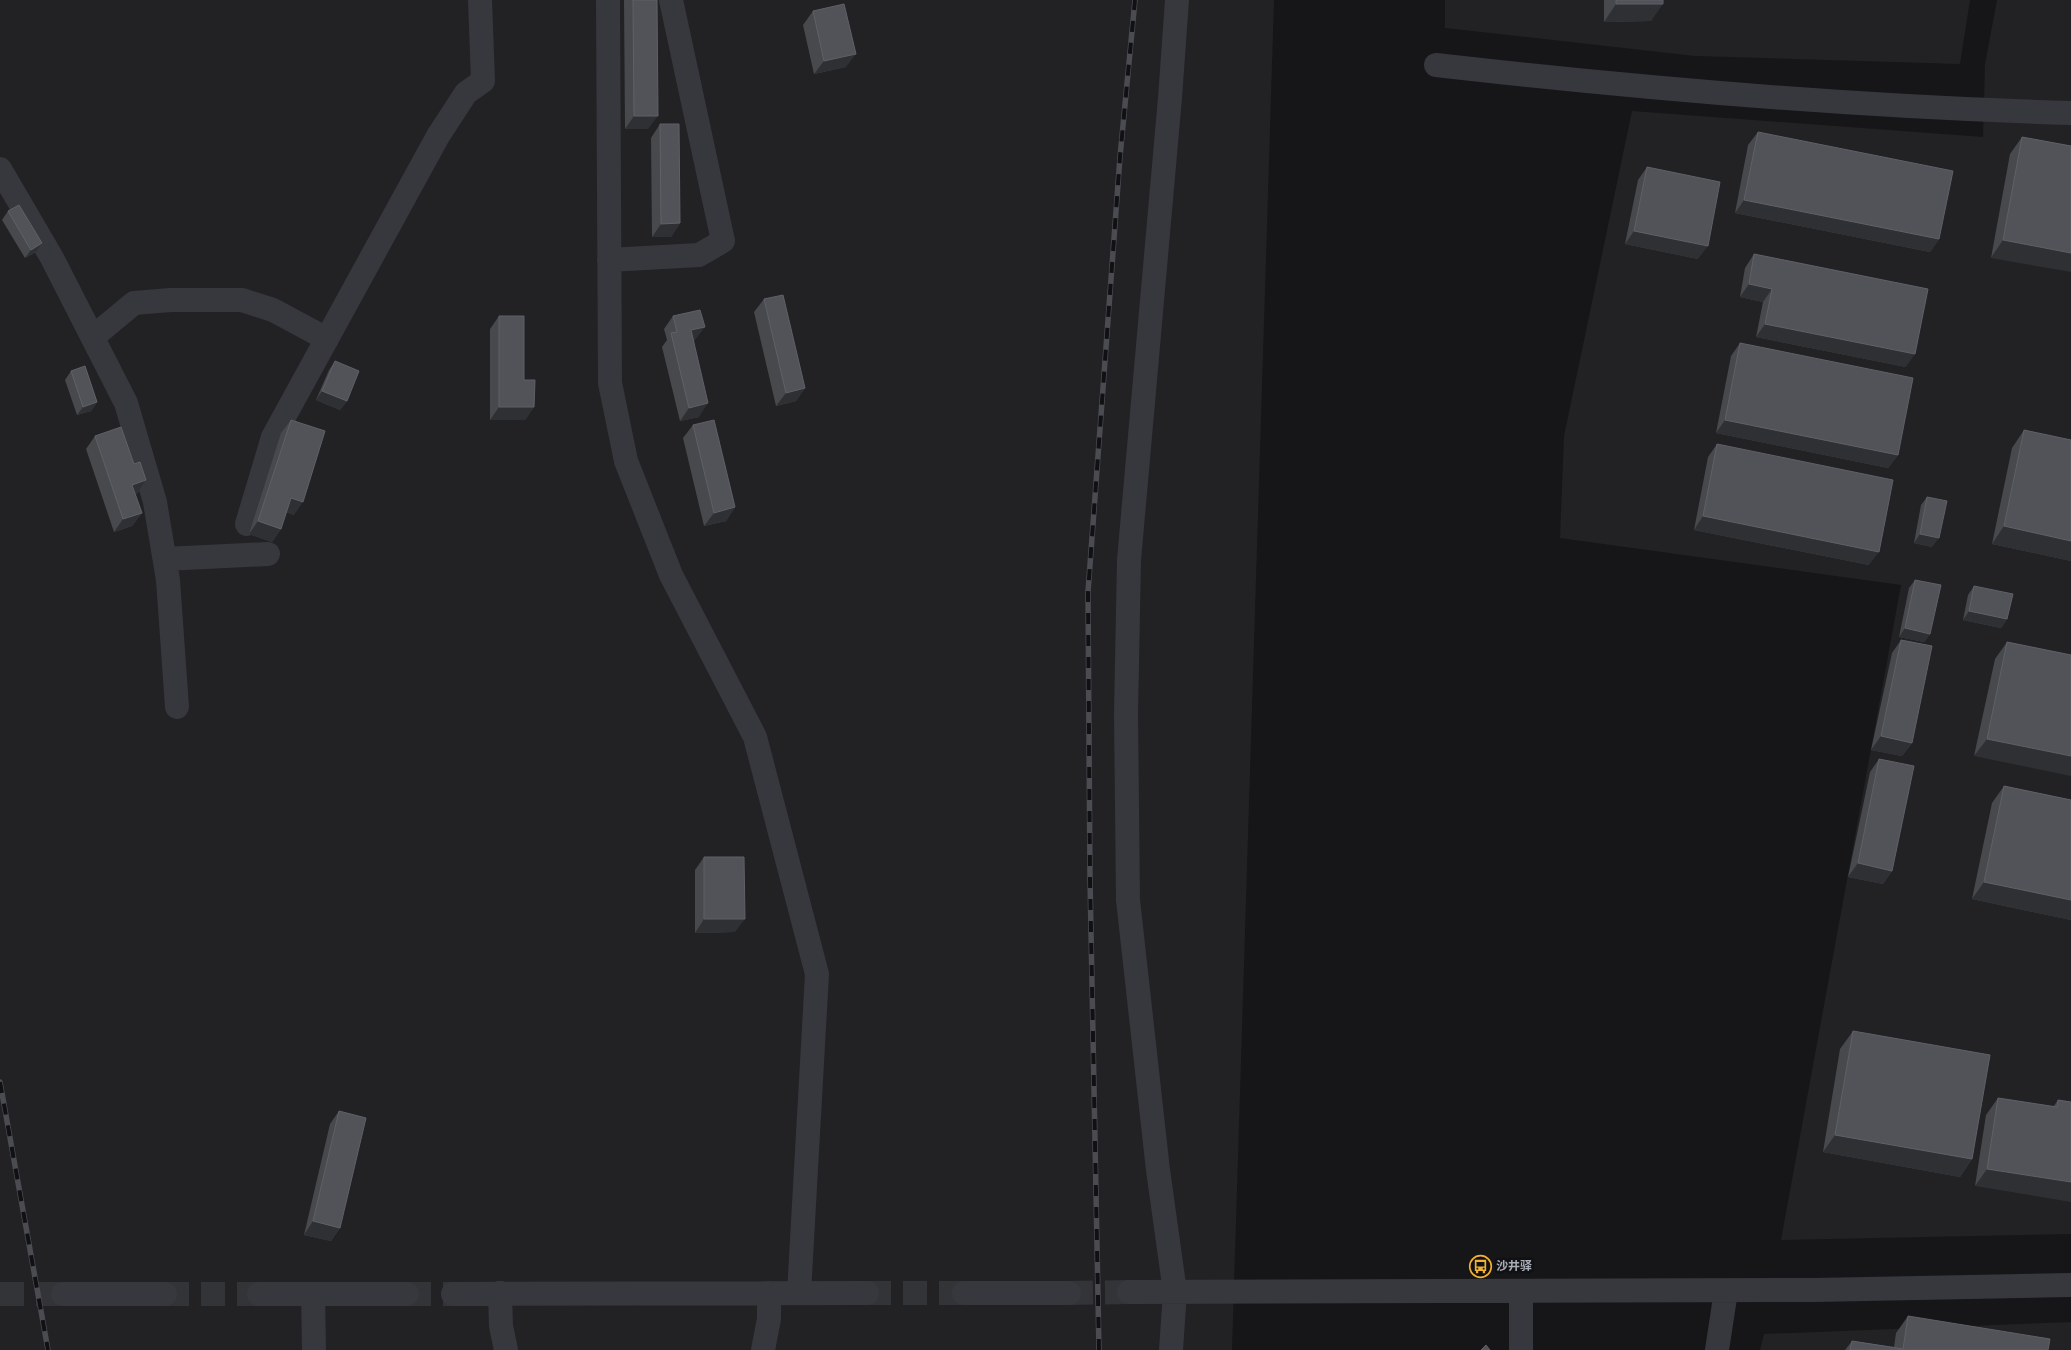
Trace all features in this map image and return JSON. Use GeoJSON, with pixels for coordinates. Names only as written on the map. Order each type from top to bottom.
{"type":"FeatureCollection","features":[{"type":"Feature","properties":{"kind":"street"},"geometry":{"type":"LineString","coordinates":[[247,524],[273,437],[438,136],[466,93],[482,81],[480,0]]}},
{"type":"Feature","properties":{"kind":"street"},"geometry":{"type":"LineString","coordinates":[[608,0],[610,383],[626,461],[671,575],[754,737],[817,974],[799,1293]]}},
{"type":"Feature","properties":{"kind":"street"},"geometry":{"type":"LineString","coordinates":[[609,260],[699,255],[724,242],[671,0]]}},
{"type":"Feature","properties":{"kind":"street"},"geometry":{"type":"LineString","coordinates":[[1171,1350],[1176,1292],[1158,1170],[1128,900],[1126,714],[1129,560],[1177,0]]}},
{"type":"Feature","properties":{"kind":"street"},"geometry":{"type":"LineString","coordinates":[[1436,65],[1610,84],[1944,109],[2071,113]]}},
{"type":"Feature","properties":{"kind":"street"},"geometry":{"type":"LineString","coordinates":[[0,169],[52,258],[126,403],[155,502],[165,559],[177,707]]}},
{"type":"Feature","properties":{"kind":"street"},"geometry":{"type":"LineString","coordinates":[[93,337],[134,303],[171,300],[242,300],[273,310],[326,340]]}},
{"type":"Feature","properties":{"kind":"street"},"geometry":{"type":"LineString","coordinates":[[165,559],[268,554]]}},
{"type":"Feature","properties":{"kind":"street"},"geometry":{"type":"LineString","coordinates":[[1129,1292],[1521,1292],[2071,1284]]}},
{"type":"Feature","properties":{"kind":"street"},"geometry":{"type":"LineString","coordinates":[[1717,1350],[1726,1290]]}},
{"type":"Feature","properties":{"kind":"street"},"geometry":{"type":"LineString","coordinates":[[1521,1292],[1521,1350]]}},
{"type":"Feature","properties":{"kind":"street"},"geometry":{"type":"LineString","coordinates":[[764,1350],[769,1319],[769,1293]]}},
{"type":"Feature","properties":{"kind":"street"},"geometry":{"type":"LineString","coordinates":[[453,1294],[867,1293]]}},
{"type":"Feature","properties":{"kind":"street"},"geometry":{"type":"LineString","coordinates":[[964,1293],[1069,1293]]}},
{"type":"Feature","properties":{"kind":"street"},"geometry":{"type":"LineString","coordinates":[[63,1294],[165,1294]]}},
{"type":"Feature","properties":{"kind":"street"},"geometry":{"type":"LineString","coordinates":[[260,1294],[407,1294]]}},
{"type":"Feature","properties":{"kind":"street"},"geometry":{"type":"LineString","coordinates":[[313,1294],[314,1350]]}},
{"type":"Feature","properties":{"kind":"street"},"geometry":{"type":"LineString","coordinates":[[500,1294],[501,1326],[506,1350]]}},
{"type":"Feature","properties":{"kind":"shaded area"},"geometry":{"type":"Polygon","coordinates":[[[0,0],[1274,0],[1232,1350],[0,1350],[0,0]]]}},
{"type":"Feature","properties":{"kind":"shaded area"},"geometry":{"type":"Polygon","coordinates":[[[1445,0],[1970,0],[1960,64],[1695,56],[1445,28],[1445,0]]]}},
{"type":"Feature","properties":{"kind":"shaded area"},"geometry":{"type":"Polygon","coordinates":[[[1997,0],[2071,0],[2071,1234],[1781,1240],[1901,585],[1560,538],[1564,436],[1632,111],[1983,137],[1985,64],[1997,0]]]}},
{"type":"Feature","properties":{"kind":"shaded area"},"geometry":{"type":"Polygon","coordinates":[[[2071,1322],[2071,1350],[1760,1350],[1764,1334],[2071,1322]]]}},
{"type":"Feature","properties":{"kind":"building"},"geometry":{"type":"Polygon","coordinates":[[[633,0],[657,0],[658,116],[634,116],[633,0]]]}},
{"type":"Feature","properties":{"kind":"building"},"geometry":{"type":"Polygon","coordinates":[[[1616,0],[1663,0],[1663,4],[1616,4],[1616,0]]]}},
{"type":"Feature","properties":{"kind":"building"},"geometry":{"type":"Polygon","coordinates":[[[844,4],[856,54],[824,61],[813,11],[844,4]]]}},
{"type":"Feature","properties":{"kind":"building"},"geometry":{"type":"Polygon","coordinates":[[[660,124],[679,124],[680,223],[661,224],[660,124]]]}},
{"type":"Feature","properties":{"kind":"building"},"geometry":{"type":"Polygon","coordinates":[[[1758,132],[1953,171],[1939,239],[1744,200],[1758,132]]]}},
{"type":"Feature","properties":{"kind":"building"},"geometry":{"type":"Polygon","coordinates":[[[2022,137],[2071,146],[2071,253],[2003,240],[2022,137]]]}},
{"type":"Feature","properties":{"kind":"building"},"geometry":{"type":"Polygon","coordinates":[[[1647,167],[1720,182],[1708,246],[1634,231],[1647,167]]]}},
{"type":"Feature","properties":{"kind":"building"},"geometry":{"type":"Polygon","coordinates":[[[19,205],[42,243],[31,250],[8,211],[19,205]]]}},
{"type":"Feature","properties":{"kind":"building"},"geometry":{"type":"Polygon","coordinates":[[[1754,254],[1928,289],[1915,354],[1765,324],[1772,289],[1749,284],[1754,254]]]}},
{"type":"Feature","properties":{"kind":"building"},"geometry":{"type":"Polygon","coordinates":[[[783,295],[805,388],[786,393],[764,299],[783,295]]]}},
{"type":"Feature","properties":{"kind":"building"},"geometry":{"type":"Polygon","coordinates":[[[700,310],[705,327],[691,330],[708,403],[689,408],[671,333],[677,332],[673,316],[700,310]]]}},
{"type":"Feature","properties":{"kind":"building"},"geometry":{"type":"Polygon","coordinates":[[[499,316],[524,316],[524,380],[535,380],[534,407],[499,407],[499,316]]]}},
{"type":"Feature","properties":{"kind":"building"},"geometry":{"type":"Polygon","coordinates":[[[1740,343],[1913,378],[1898,455],[1725,420],[1740,343]]]}},
{"type":"Feature","properties":{"kind":"building"},"geometry":{"type":"Polygon","coordinates":[[[335,361],[359,371],[347,401],[322,391],[335,361]]]}},
{"type":"Feature","properties":{"kind":"building"},"geometry":{"type":"Polygon","coordinates":[[[85,366],[97,402],[83,407],[71,371],[85,366]]]}},
{"type":"Feature","properties":{"kind":"building"},"geometry":{"type":"Polygon","coordinates":[[[291,420],[325,431],[303,502],[291,498],[281,529],[258,521],[291,420]]]}},
{"type":"Feature","properties":{"kind":"building"},"geometry":{"type":"Polygon","coordinates":[[[714,420],[735,507],[714,513],[693,425],[714,420]]]}},
{"type":"Feature","properties":{"kind":"building"},"geometry":{"type":"Polygon","coordinates":[[[121,427],[134,464],[140,462],[146,480],[132,485],[142,513],[123,519],[95,436],[121,427]]]}},
{"type":"Feature","properties":{"kind":"building"},"geometry":{"type":"Polygon","coordinates":[[[2024,430],[2071,440],[2071,541],[2004,526],[2024,430]]]}},
{"type":"Feature","properties":{"kind":"building"},"geometry":{"type":"Polygon","coordinates":[[[1717,444],[1893,480],[1879,552],[1703,516],[1717,444]]]}},
{"type":"Feature","properties":{"kind":"building"},"geometry":{"type":"Polygon","coordinates":[[[1927,497],[1947,501],[1939,538],[1920,534],[1927,497]]]}},
{"type":"Feature","properties":{"kind":"building"},"geometry":{"type":"Polygon","coordinates":[[[1915,580],[1941,585],[1930,634],[1905,628],[1915,580]]]}},
{"type":"Feature","properties":{"kind":"building"},"geometry":{"type":"Polygon","coordinates":[[[1974,586],[2013,594],[2007,619],[1969,611],[1974,586]]]}},
{"type":"Feature","properties":{"kind":"building"},"geometry":{"type":"Polygon","coordinates":[[[1901,640],[1932,646],[1912,743],[1881,736],[1901,640]]]}},
{"type":"Feature","properties":{"kind":"building"},"geometry":{"type":"Polygon","coordinates":[[[2007,642],[2071,655],[2071,756],[1987,739],[2007,642]]]}},
{"type":"Feature","properties":{"kind":"building"},"geometry":{"type":"Polygon","coordinates":[[[1879,759],[1914,766],[1892,871],[1858,863],[1879,759]]]}},
{"type":"Feature","properties":{"kind":"building"},"geometry":{"type":"Polygon","coordinates":[[[2004,786],[2071,800],[2071,900],[1984,882],[2004,786]]]}},
{"type":"Feature","properties":{"kind":"building"},"geometry":{"type":"Polygon","coordinates":[[[704,857],[744,857],[745,919],[704,919],[704,857]]]}},
{"type":"Feature","properties":{"kind":"building"},"geometry":{"type":"Polygon","coordinates":[[[1853,1031],[1990,1055],[1972,1159],[1835,1135],[1853,1031]]]}},
{"type":"Feature","properties":{"kind":"building"},"geometry":{"type":"Polygon","coordinates":[[[1998,1098],[2057,1107],[2058,1100],[2071,1102],[2071,1182],[1987,1169],[1998,1098]]]}},
{"type":"Feature","properties":{"kind":"building"},"geometry":{"type":"Polygon","coordinates":[[[339,1111],[366,1118],[340,1228],[313,1221],[339,1111]]]}},
{"type":"Feature","properties":{"kind":"building"},"geometry":{"type":"Polygon","coordinates":[[[1908,1316],[2050,1339],[2048,1350],[1850,1350],[1852,1341],[1903,1349],[1908,1316]]]}},
{"type":"Feature","properties":{"kind":"building"},"geometry":{"type":"Polygon","coordinates":[[[1486,1345],[1490,1350],[1481,1350],[1486,1345]]]}},
{"type":"Feature","properties":{"kind":"tunnel"},"geometry":{"type":"LineString","coordinates":[[1069,1293],[1129,1292]]}},
{"type":"Feature","properties":{"kind":"tunnel"},"geometry":{"type":"LineString","coordinates":[[867,1293],[964,1293]]}},
{"type":"Feature","properties":{"kind":"tunnel"},"geometry":{"type":"LineString","coordinates":[[0,1294],[63,1294]]}},
{"type":"Feature","properties":{"kind":"tunnel"},"geometry":{"type":"LineString","coordinates":[[165,1294],[259,1294]]}},
{"type":"Feature","properties":{"kind":"tunnel"},"geometry":{"type":"LineString","coordinates":[[407,1294],[453,1294]]}},
{"type":"Feature","properties":{"kind":"railway"},"geometry":{"type":"LineString","coordinates":[[1099,1350],[1090,879],[1088,592],[1120,157],[1135,0]]}},
{"type":"Feature","properties":{"kind":"railway"},"geometry":{"type":"LineString","coordinates":[[0,1082],[48,1350]]}},
{"type":"Feature","properties":{"kind":"place","name":"沙井驿"},"geometry":{"type":"Point","coordinates":[1480,1266]}}]}
